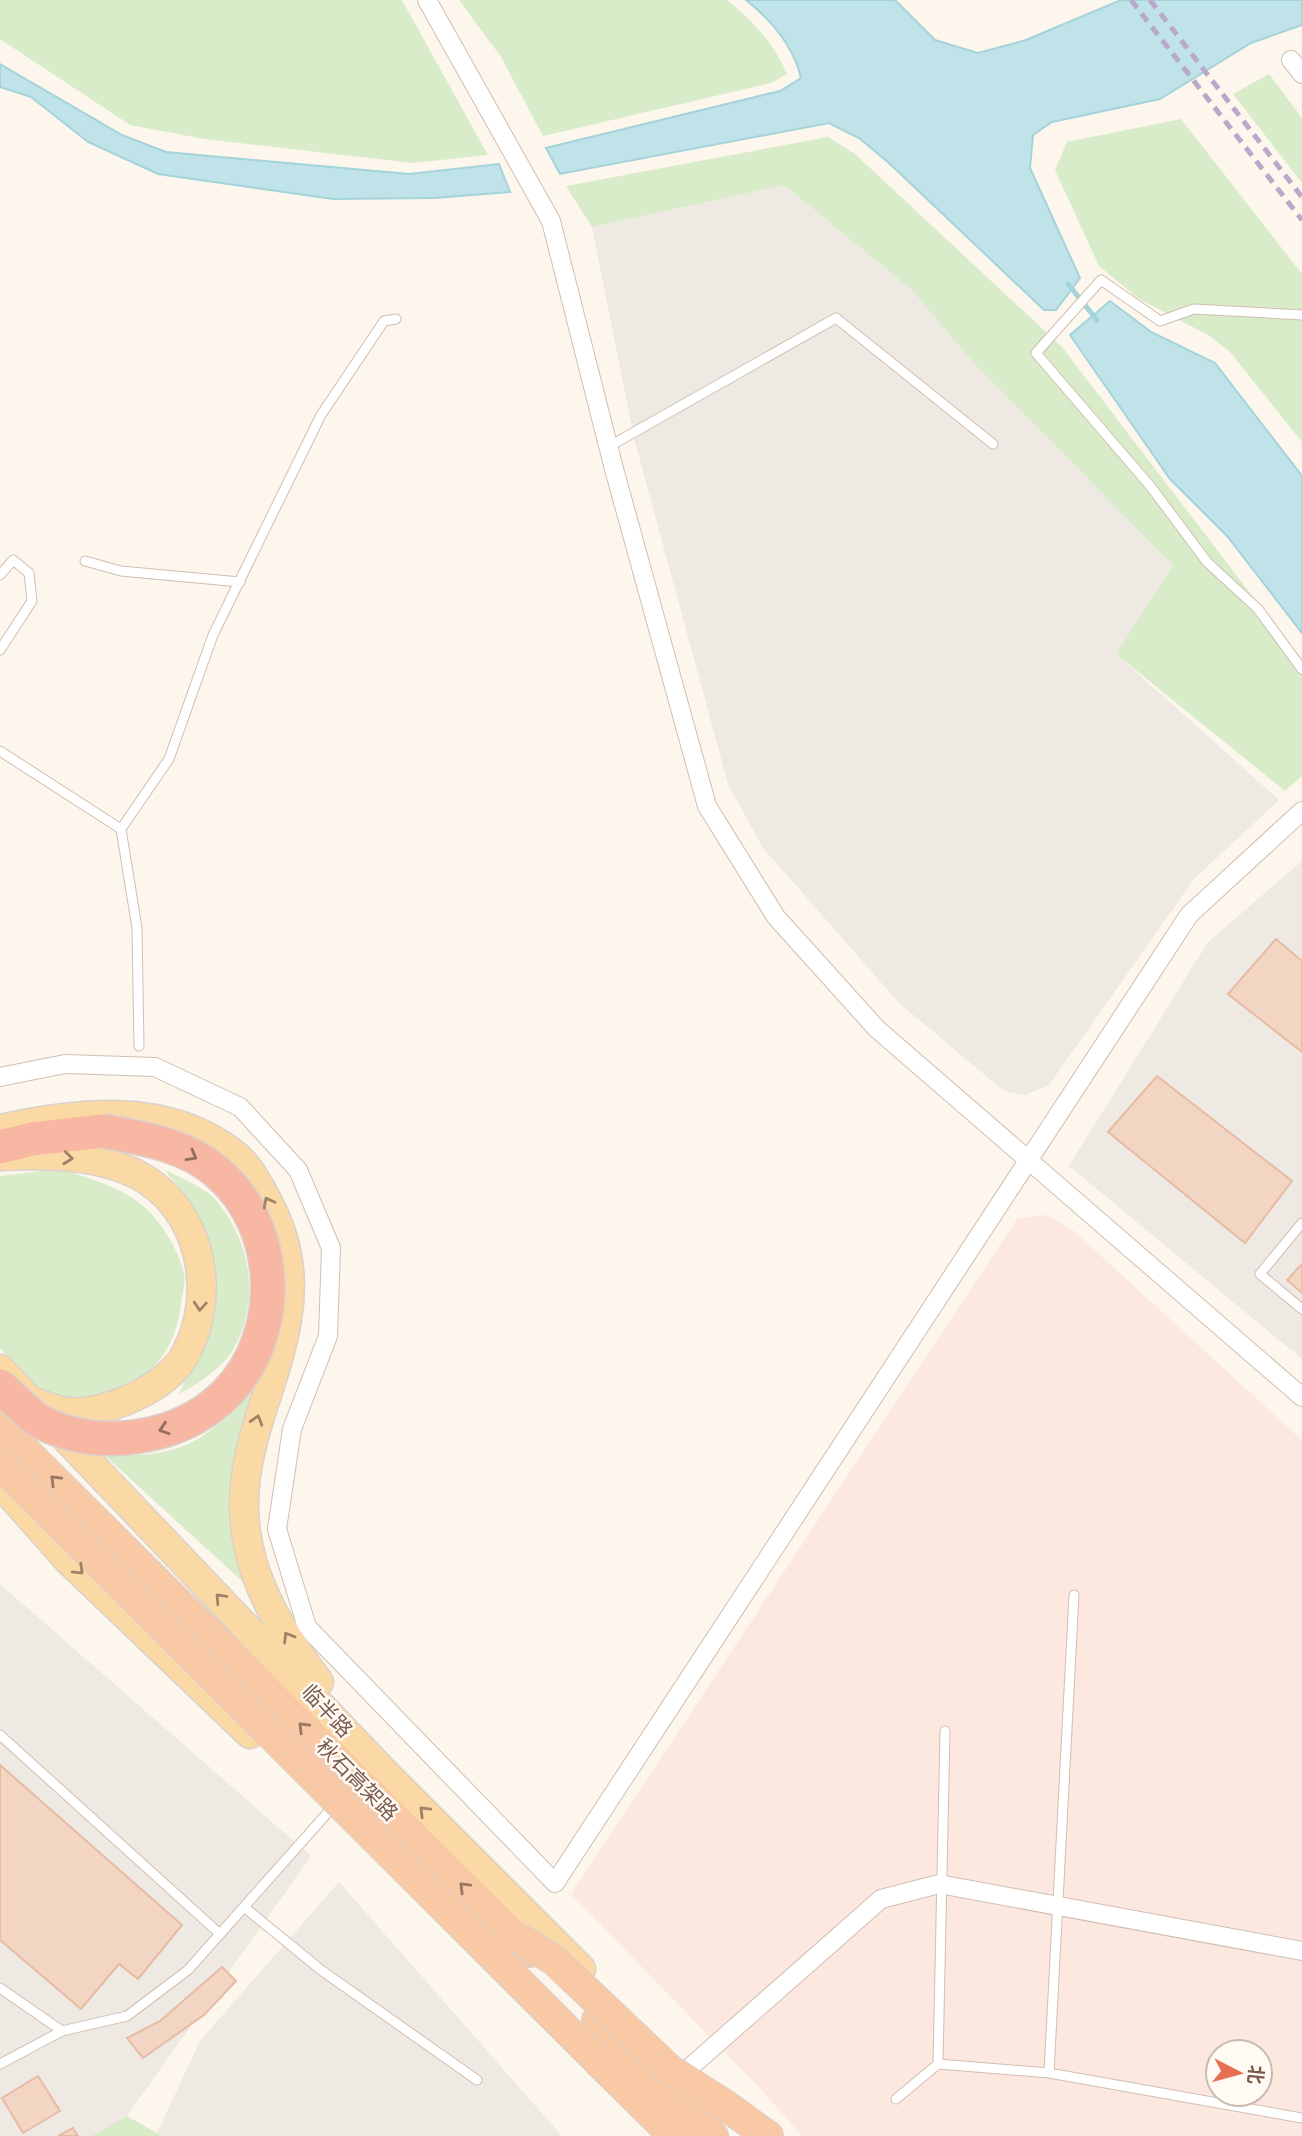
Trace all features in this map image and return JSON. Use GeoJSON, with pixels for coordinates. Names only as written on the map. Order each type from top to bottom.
{"type":"FeatureCollection","features":[{"type":"Feature","properties":{"kind":"highway"},"geometry":{"type":"LineString","coordinates":[[0,1147],[32,1139],[103,1131],[148,1139],[180,1150],[216,1170],[240,1194],[256,1224],[267,1257],[268,1295],[259,1339],[234,1385],[213,1406],[189,1421],[113,1440],[48,1426],[0,1386]]}},
{"type":"Feature","properties":{"kind":"highway","name":"秋石高架路"},"geometry":{"type":"LineString","coordinates":[[0,1426],[713,2136]]}},
{"type":"Feature","properties":{"kind":"highway","name":"秋石高架路"},"geometry":{"type":"LineString","coordinates":[[0,1464],[674,2136]]}},
{"type":"Feature","properties":{"kind":"highway"},"geometry":{"type":"LineString","coordinates":[[513,1935],[554,1960],[670,2070],[768,2136]]}},
{"type":"Feature","properties":{"kind":"highway"},"geometry":{"type":"LineString","coordinates":[[600,2063],[652,2136]]}},
{"type":"Feature","properties":{"kind":"main road"},"geometry":{"type":"LineString","coordinates":[[0,1129],[78,1114],[131,1114],[176,1125],[208,1137],[236,1155],[258,1183],[286,1245],[291,1276],[287,1319],[279,1356],[246,1462],[244,1507],[250,1559],[262,1593],[302,1659],[384,1772]]}},
{"type":"Feature","properties":{"kind":"main road"},"geometry":{"type":"LineString","coordinates":[[0,1156],[28,1155],[104,1162],[138,1175],[170,1200],[190,1228],[201,1260],[199,1323],[184,1358],[157,1382],[130,1400],[104,1410],[69,1413],[34,1402]]}},
{"type":"Feature","properties":{"kind":"main road","name":"临半路"},"geometry":{"type":"LineString","coordinates":[[0,1369],[384,1772],[565,1954],[687,2070],[750,2136]]}},
{"type":"Feature","properties":{"kind":"main road"},"geometry":{"type":"LineString","coordinates":[[0,1483],[68,1560],[330,1810],[685,2136]]}},
{"type":"Feature","properties":{"kind":"street"},"geometry":{"type":"LineString","coordinates":[[427,0],[551,221],[608,447],[707,806],[776,917],[877,1029],[1302,1397]]}},
{"type":"Feature","properties":{"kind":"street"},"geometry":{"type":"LineString","coordinates":[[0,1077],[65,1064],[155,1067],[240,1107],[298,1170],[331,1248],[328,1336],[292,1429],[277,1529],[307,1627],[555,1882],[1189,915],[1302,811]]}},
{"type":"Feature","properties":{"kind":"street"},"geometry":{"type":"LineString","coordinates":[[687,2070],[881,1899],[939,1884],[1302,1951]]}},
{"type":"Feature","properties":{"kind":"lane"},"geometry":{"type":"LineString","coordinates":[[1302,315],[1194,309],[1160,321],[1101,280],[1035,353],[1152,487],[1207,562],[1258,609],[1302,668]]}},
{"type":"Feature","properties":{"kind":"lane"},"geometry":{"type":"LineString","coordinates":[[608,447],[836,318],[993,444]]}},
{"type":"Feature","properties":{"kind":"lane"},"geometry":{"type":"LineString","coordinates":[[139,1046],[137,928],[121,829],[169,759],[213,635],[321,415],[384,321],[396,319]]}},
{"type":"Feature","properties":{"kind":"lane"},"geometry":{"type":"LineString","coordinates":[[0,575],[13,560],[29,573],[32,601],[0,650]]}},
{"type":"Feature","properties":{"kind":"lane"},"geometry":{"type":"LineString","coordinates":[[85,561],[121,570],[240,582]]}},
{"type":"Feature","properties":{"kind":"lane"},"geometry":{"type":"LineString","coordinates":[[0,751],[121,829]]}},
{"type":"Feature","properties":{"kind":"lane"},"geometry":{"type":"LineString","coordinates":[[1302,1223],[1260,1274],[1302,1309]]}},
{"type":"Feature","properties":{"kind":"lane"},"geometry":{"type":"LineString","coordinates":[[1049,2073],[1074,1595]]}},
{"type":"Feature","properties":{"kind":"lane"},"geometry":{"type":"LineString","coordinates":[[937,2064],[939,1884],[945,1731]]}},
{"type":"Feature","properties":{"kind":"lane"},"geometry":{"type":"LineString","coordinates":[[0,1735],[220,1934]]}},
{"type":"Feature","properties":{"kind":"lane"},"geometry":{"type":"LineString","coordinates":[[0,2064],[62,2031],[127,2016],[187,1969],[330,1810]]}},
{"type":"Feature","properties":{"kind":"lane"},"geometry":{"type":"LineString","coordinates":[[244,1907],[321,1970],[477,2080]]}},
{"type":"Feature","properties":{"kind":"lane"},"geometry":{"type":"LineString","coordinates":[[0,1988],[62,2031]]}},
{"type":"Feature","properties":{"kind":"lane"},"geometry":{"type":"LineString","coordinates":[[896,2099],[937,2064],[1049,2073],[1302,2118]]}},
{"type":"Feature","properties":{"kind":"shaded area"},"geometry":{"type":"Polygon","coordinates":[[[784,185],[913,291],[1173,565],[1116,654],[1279,800],[1194,879],[1049,1085],[1025,1095],[1004,1091],[899,1003],[763,848],[728,784],[635,442],[592,227],[784,185]]]}},
{"type":"Feature","properties":{"kind":"shaded area"},"geometry":{"type":"Polygon","coordinates":[[[1302,861],[1302,1359],[1069,1166],[1208,942],[1302,861]]]}},
{"type":"Feature","properties":{"kind":"shaded area"},"geometry":{"type":"Polygon","coordinates":[[[1047,1215],[1074,1231],[1302,1440],[1302,2136],[802,2136],[763,2092],[571,1894],[1017,1219],[1047,1215]]]}},
{"type":"Feature","properties":{"kind":"shaded area"},"geometry":{"type":"Polygon","coordinates":[[[0,1584],[311,1856],[127,2116],[91,2136],[0,2136],[0,1584]]]}},
{"type":"Feature","properties":{"kind":"shaded area"},"geometry":{"type":"Polygon","coordinates":[[[339,1882],[562,2136],[162,2136],[157,2133],[200,2041],[339,1882]]]}},
{"type":"Feature","properties":{"kind":"green space"},"geometry":{"type":"Polygon","coordinates":[[[0,0],[402,0],[488,155],[413,163],[204,139],[130,125],[0,39],[0,0]]]}},
{"type":"Feature","properties":{"kind":"green space"},"geometry":{"type":"Polygon","coordinates":[[[459,0],[727,0],[762,33],[787,74],[771,83],[543,136],[501,57],[459,0]]]}},
{"type":"Feature","properties":{"kind":"green space"},"geometry":{"type":"Polygon","coordinates":[[[1269,74],[1302,118],[1302,183],[1233,94],[1269,74]]]}},
{"type":"Feature","properties":{"kind":"green space"},"geometry":{"type":"Polygon","coordinates":[[[1181,119],[1302,274],[1302,442],[1230,352],[1210,336],[1139,299],[1099,266],[1055,170],[1067,142],[1181,119]]]}},
{"type":"Feature","properties":{"kind":"green space"},"geometry":{"type":"Polygon","coordinates":[[[828,137],[855,154],[1062,347],[1302,661],[1302,776],[1285,791],[1116,654],[1173,565],[972,361],[913,291],[784,185],[592,227],[566,186],[828,137]]]}},
{"type":"Feature","properties":{"kind":"green space"},"geometry":{"type":"Polygon","coordinates":[[[59,1169],[114,1188],[142,1205],[168,1236],[184,1273],[184,1289],[176,1329],[166,1350],[153,1368],[136,1383],[117,1393],[95,1398],[71,1398],[47,1392],[29,1379],[0,1348],[0,1176],[59,1169]]]}},
{"type":"Feature","properties":{"kind":"green space"},"geometry":{"type":"Polygon","coordinates":[[[164,1169],[198,1186],[215,1199],[237,1233],[248,1272],[247,1311],[233,1350],[216,1369],[179,1394],[205,1328],[213,1280],[212,1256],[207,1233],[197,1212],[164,1169]]]}},
{"type":"Feature","properties":{"kind":"green space"},"geometry":{"type":"Polygon","coordinates":[[[257,1381],[230,1485],[234,1548],[243,1582],[102,1453],[153,1454],[174,1450],[192,1442],[224,1419],[257,1381]]]}},
{"type":"Feature","properties":{"kind":"green space"},"geometry":{"type":"Polygon","coordinates":[[[127,2116],[162,2136],[91,2136],[127,2116]]]}},
{"type":"Feature","properties":{"kind":"water"},"geometry":{"type":"Polygon","coordinates":[[[746,0],[895,0],[935,40],[978,53],[1026,40],[1121,0],[1302,0],[1302,25],[1251,43],[1160,99],[1052,122],[1033,135],[1030,168],[1080,278],[1056,310],[1044,310],[889,163],[859,138],[829,123],[560,174],[546,148],[780,91],[801,78],[793,56],[780,35],[746,0]]]}},
{"type":"Feature","properties":{"kind":"water"},"geometry":{"type":"Polygon","coordinates":[[[0,64],[122,135],[166,152],[409,174],[499,164],[510,192],[434,198],[333,199],[158,174],[88,142],[31,97],[0,87],[0,64]]]}},
{"type":"Feature","properties":{"kind":"water"},"geometry":{"type":"Polygon","coordinates":[[[1110,301],[1151,332],[1215,363],[1302,476],[1302,633],[1227,536],[1170,479],[1070,335],[1110,301]]]}},
{"type":"Feature","properties":{"kind":"building"},"geometry":{"type":"Polygon","coordinates":[[[1276,939],[1302,961],[1302,1052],[1228,994],[1276,939]]]}},
{"type":"Feature","properties":{"kind":"building"},"geometry":{"type":"Polygon","coordinates":[[[1157,1076],[1292,1181],[1245,1243],[1108,1132],[1157,1076]]]}},
{"type":"Feature","properties":{"kind":"building"},"geometry":{"type":"Polygon","coordinates":[[[1302,1264],[1302,1293],[1287,1280],[1302,1264]]]}},
{"type":"Feature","properties":{"kind":"building"},"geometry":{"type":"Polygon","coordinates":[[[0,1765],[182,1925],[138,1979],[119,1964],[81,2009],[0,1940],[0,1765]]]}},
{"type":"Feature","properties":{"kind":"building"},"geometry":{"type":"Polygon","coordinates":[[[222,1967],[236,1981],[204,2015],[143,2058],[127,2038],[160,2021],[222,1967]]]}},
{"type":"Feature","properties":{"kind":"building"},"geometry":{"type":"Polygon","coordinates":[[[38,2076],[60,2111],[23,2133],[2,2098],[38,2076]]]}},
{"type":"Feature","properties":{"kind":"building"},"geometry":{"type":"Polygon","coordinates":[[[73,2128],[78,2136],[58,2136],[73,2128]]]}},
{"type":"Feature","properties":{"kind":"waterway"},"geometry":{"type":"LineString","coordinates":[[1068,284],[1097,320]]}},
{"type":"Feature","properties":{"kind":"railway"},"geometry":{"type":"LineString","coordinates":[[1131,0],[1302,220]]}},
{"type":"Feature","properties":{"kind":"railway"},"geometry":{"type":"LineString","coordinates":[[1150,0],[1302,197]]}}]}
